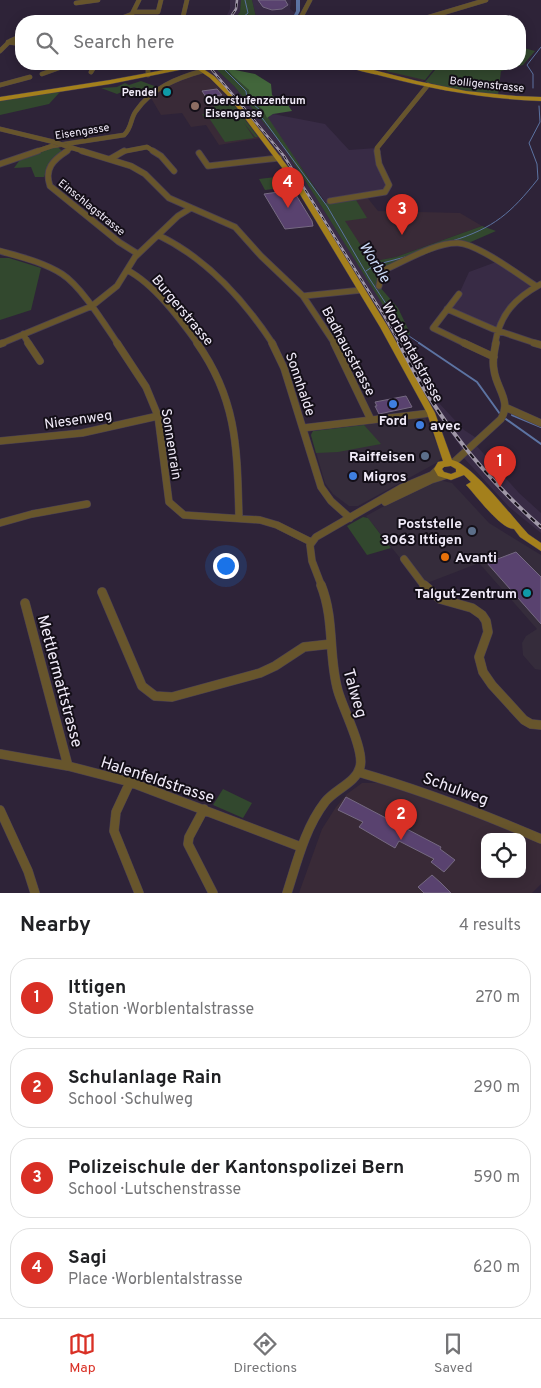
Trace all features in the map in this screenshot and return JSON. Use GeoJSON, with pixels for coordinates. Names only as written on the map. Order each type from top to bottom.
{"type":"FeatureCollection","features":[{"type":"Feature","properties":{"kind":"main road","name":"Worblentalstrasse"},"geometry":{"type":"LineString","coordinates":[[148,75],[174,70]]}},
{"type":"Feature","properties":{"kind":"main road","name":"Worblentalstrasse"},"geometry":{"type":"LineString","coordinates":[[206,70],[231,96],[279,158],[362,290],[431,413],[451,470],[497,520],[541,548]]}},
{"type":"Feature","properties":{"kind":"main road","name":"Bolligenstrasse"},"geometry":{"type":"LineString","coordinates":[[372,70],[428,85],[476,95],[541,99]]}},
{"type":"Feature","properties":{"kind":"main road"},"geometry":{"type":"LineString","coordinates":[[0,99],[148,75]]}},
{"type":"Feature","properties":{"kind":"street"},"geometry":{"type":"LineString","coordinates":[[76,3],[98,0]]}},
{"type":"Feature","properties":{"kind":"street"},"geometry":{"type":"LineString","coordinates":[[130,15],[134,12],[139,0]]}},
{"type":"Feature","properties":{"kind":"street"},"geometry":{"type":"LineString","coordinates":[[134,12],[158,12],[161,0]]}},
{"type":"Feature","properties":{"kind":"street"},"geometry":{"type":"LineString","coordinates":[[183,15],[187,0]]}},
{"type":"Feature","properties":{"kind":"street"},"geometry":{"type":"LineString","coordinates":[[302,15],[310,0]]}},
{"type":"Feature","properties":{"kind":"street"},"geometry":{"type":"LineString","coordinates":[[436,15],[486,0]]}},
{"type":"Feature","properties":{"kind":"street"},"geometry":{"type":"LineString","coordinates":[[0,51],[8,42],[15,39]]}},
{"type":"Feature","properties":{"kind":"street"},"geometry":{"type":"LineString","coordinates":[[8,42],[15,43]]}},
{"type":"Feature","properties":{"kind":"street"},"geometry":{"type":"LineString","coordinates":[[42,74],[57,70]]}},
{"type":"Feature","properties":{"kind":"street"},"geometry":{"type":"LineString","coordinates":[[148,70],[148,75]]}},
{"type":"Feature","properties":{"kind":"street","name":"Eisengasse"},"geometry":{"type":"LineString","coordinates":[[0,164],[49,147],[124,135],[130,129],[136,112],[163,85],[195,70]]}},
{"type":"Feature","properties":{"kind":"street"},"geometry":{"type":"LineString","coordinates":[[0,85],[30,77]]}},
{"type":"Feature","properties":{"kind":"street"},"geometry":{"type":"LineString","coordinates":[[330,201],[385,192],[389,185],[378,164],[377,148],[428,85]]}},
{"type":"Feature","properties":{"kind":"street","name":"Badhausstrasse"},"geometry":{"type":"LineString","coordinates":[[0,129],[54,142],[138,169],[166,196],[226,222],[238,230],[261,256],[304,296],[331,336],[371,420]]}},
{"type":"Feature","properties":{"kind":"street","name":"Einschlagstrasse"},"geometry":{"type":"LineString","coordinates":[[69,147],[48,168],[46,174],[50,186],[119,242],[138,254]]}},
{"type":"Feature","properties":{"kind":"street"},"geometry":{"type":"LineString","coordinates":[[110,159],[124,151],[147,147],[161,156],[174,170]]}},
{"type":"Feature","properties":{"kind":"street"},"geometry":{"type":"LineString","coordinates":[[199,153],[208,166],[279,158]]}},
{"type":"Feature","properties":{"kind":"street"},"geometry":{"type":"LineString","coordinates":[[0,344],[92,306],[111,292],[138,254],[183,212],[190,208]]}},
{"type":"Feature","properties":{"kind":"street","name":"Sonnhalde"},"geometry":{"type":"LineString","coordinates":[[158,236],[168,239],[202,261],[269,337],[281,359],[321,487],[331,502],[350,518]]}},
{"type":"Feature","properties":{"kind":"street"},"geometry":{"type":"LineString","coordinates":[[379,286],[382,271],[444,246],[459,243],[475,249],[538,285]]}},
{"type":"Feature","properties":{"kind":"street","name":"Sonnenrain"},"geometry":{"type":"LineString","coordinates":[[0,251],[45,265],[60,272],[92,306],[137,372],[146,387],[158,416],[169,502],[173,508],[181,514],[190,516],[239,518],[269,522],[311,542]]}},
{"type":"Feature","properties":{"kind":"street","name":"Burgerstrasse"},"geometry":{"type":"LineString","coordinates":[[127,270],[137,274],[173,313],[216,373],[226,398],[235,433],[239,518]]}},
{"type":"Feature","properties":{"kind":"street"},"geometry":{"type":"LineString","coordinates":[[538,285],[519,296],[500,320],[497,330],[494,373],[507,410],[541,423]]}},
{"type":"Feature","properties":{"kind":"street","name":"Badhausstrasse"},"geometry":{"type":"LineString","coordinates":[[304,296],[362,290]]}},
{"type":"Feature","properties":{"kind":"street"},"geometry":{"type":"LineString","coordinates":[[459,294],[433,328],[434,330],[494,357]]}},
{"type":"Feature","properties":{"kind":"street"},"geometry":{"type":"LineString","coordinates":[[447,309],[497,330],[541,345]]}},
{"type":"Feature","properties":{"kind":"street"},"geometry":{"type":"LineString","coordinates":[[23,334],[40,361]]}},
{"type":"Feature","properties":{"kind":"street"},"geometry":{"type":"LineString","coordinates":[[311,542],[316,537],[364,511],[387,495],[432,475],[451,470],[501,419],[507,410]]}},
{"type":"Feature","properties":{"kind":"street"},"geometry":{"type":"LineString","coordinates":[[303,428],[431,413]]}},
{"type":"Feature","properties":{"kind":"street","name":"Niesenweg"},"geometry":{"type":"LineString","coordinates":[[0,441],[88,432],[158,416]]}},
{"type":"Feature","properties":{"kind":"street"},"geometry":{"type":"LineString","coordinates":[[0,523],[32,514],[86,504]]}},
{"type":"Feature","properties":{"kind":"street","name":"Talweg"},"geometry":{"type":"LineString","coordinates":[[311,542],[311,555],[328,604],[336,688],[361,760],[358,772]]}},
{"type":"Feature","properties":{"kind":"street"},"geometry":{"type":"LineString","coordinates":[[404,559],[434,596],[473,608],[485,618],[487,640],[481,647],[479,655],[482,669],[492,685],[524,719],[541,725]]}},
{"type":"Feature","properties":{"kind":"street"},"geometry":{"type":"LineString","coordinates":[[102,592],[142,686],[155,696],[172,697],[255,675],[275,666],[304,647],[331,644]]}},
{"type":"Feature","properties":{"kind":"street","name":"Mettlermattstrasse"},"geometry":{"type":"LineString","coordinates":[[26,603],[68,766]]}},
{"type":"Feature","properties":{"kind":"street","name":"Halenfeldstrasse"},"geometry":{"type":"LineString","coordinates":[[0,754],[68,766],[130,782],[301,847]]}},
{"type":"Feature","properties":{"kind":"street"},"geometry":{"type":"LineString","coordinates":[[287,893],[301,847],[313,821],[330,796],[358,772]]}},
{"type":"Feature","properties":{"kind":"street","name":"Schulweg"},"geometry":{"type":"LineString","coordinates":[[358,772],[411,787],[474,810],[541,839]]}},
{"type":"Feature","properties":{"kind":"street"},"geometry":{"type":"LineString","coordinates":[[130,782],[113,822],[114,831],[139,893]]}},
{"type":"Feature","properties":{"kind":"street"},"geometry":{"type":"LineString","coordinates":[[204,809],[189,837],[188,844],[213,893]]}},
{"type":"Feature","properties":{"kind":"street"},"geometry":{"type":"LineString","coordinates":[[0,810],[36,893]]}},
{"type":"Feature","properties":{"kind":"shaded area"},"geometry":{"type":"Polygon","coordinates":[[[230,0],[241,0],[240,12],[238,15],[227,15],[230,9],[230,0]]]}},
{"type":"Feature","properties":{"kind":"shaded area"},"geometry":{"type":"Polygon","coordinates":[[[252,0],[291,0],[290,9],[298,15],[256,15],[252,0]]]}},
{"type":"Feature","properties":{"kind":"shaded area"},"geometry":{"type":"Polygon","coordinates":[[[205,70],[218,70],[234,86],[282,145],[382,303],[438,402],[464,430],[478,439],[474,443],[519,493],[541,513],[541,533],[509,507],[463,457],[460,446],[432,407],[388,326],[286,163],[234,95],[205,70]]]}},
{"type":"Feature","properties":{"kind":"shaded area"},"geometry":{"type":"Polygon","coordinates":[[[376,70],[433,70],[423,81],[376,70]]]}},
{"type":"Feature","properties":{"kind":"shaded area","name":"Oberstufenzentrum Eisengasse"},"geometry":{"type":"Polygon","coordinates":[[[198,73],[213,81],[261,138],[219,145],[206,125],[191,127],[182,113],[161,115],[151,98],[172,81],[198,73]]]}},
{"type":"Feature","properties":{"kind":"shaded area"},"geometry":{"type":"Polygon","coordinates":[[[273,114],[325,124],[349,150],[377,148],[376,157],[387,181],[385,192],[326,203],[267,118],[273,114]]]}},
{"type":"Feature","properties":{"kind":"shaded area"},"geometry":{"type":"Polygon","coordinates":[[[366,196],[378,211],[460,213],[482,226],[396,257],[370,262],[365,259],[329,204],[366,196]]]}},
{"type":"Feature","properties":{"kind":"shaded area"},"geometry":{"type":"Polygon","coordinates":[[[496,262],[536,286],[519,296],[497,330],[447,309],[459,294],[469,272],[496,262]]]}},
{"type":"Feature","properties":{"kind":"shaded area"},"geometry":{"type":"Polygon","coordinates":[[[425,417],[441,454],[438,462],[358,506],[349,506],[333,494],[325,483],[311,435],[312,432],[425,417]]]}},
{"type":"Feature","properties":{"kind":"shaded area"},"geometry":{"type":"Polygon","coordinates":[[[439,480],[452,483],[489,523],[541,555],[541,670],[535,669],[523,655],[522,643],[526,636],[537,629],[479,563],[422,585],[366,516],[417,488],[439,480]]]}},
{"type":"Feature","properties":{"kind":"shaded area"},"geometry":{"type":"Polygon","coordinates":[[[362,783],[379,783],[471,813],[518,833],[481,833],[481,878],[526,878],[526,837],[541,843],[541,884],[532,893],[299,893],[322,829],[347,794],[362,783]]]}},
{"type":"Feature","properties":{"kind":"green space"},"geometry":{"type":"Polygon","coordinates":[[[241,0],[252,0],[256,15],[238,15],[240,12],[241,0]]]}},
{"type":"Feature","properties":{"kind":"green space"},"geometry":{"type":"Polygon","coordinates":[[[526,49],[535,51],[526,62],[526,49]]]}},
{"type":"Feature","properties":{"kind":"green space"},"geometry":{"type":"Polygon","coordinates":[[[228,70],[249,90],[250,99],[263,110],[325,203],[356,200],[367,218],[345,221],[369,258],[366,259],[370,262],[396,257],[482,226],[496,231],[466,244],[444,247],[382,271],[379,286],[398,308],[410,333],[406,342],[282,145],[234,86],[218,71],[228,70]]]}},
{"type":"Feature","properties":{"kind":"green space"},"geometry":{"type":"Polygon","coordinates":[[[228,70],[255,74],[271,84],[272,95],[277,100],[284,99],[292,111],[273,114],[267,118],[263,110],[250,99],[249,90],[228,70]]]}},
{"type":"Feature","properties":{"kind":"green space"},"geometry":{"type":"Polygon","coordinates":[[[387,70],[433,70],[425,80],[386,71],[387,70]]]}},
{"type":"Feature","properties":{"kind":"green space"},"geometry":{"type":"Polygon","coordinates":[[[435,70],[505,70],[501,71],[498,95],[467,92],[425,82],[435,70]]]}},
{"type":"Feature","properties":{"kind":"green space"},"geometry":{"type":"Polygon","coordinates":[[[141,81],[157,87],[150,93],[134,87],[117,94],[101,88],[117,87],[125,83],[129,85],[141,81]]]}},
{"type":"Feature","properties":{"kind":"green space"},"geometry":{"type":"Polygon","coordinates":[[[60,92],[49,104],[0,115],[0,100],[60,92]]]}},
{"type":"Feature","properties":{"kind":"green space"},"geometry":{"type":"Polygon","coordinates":[[[231,101],[258,137],[255,137],[244,123],[254,138],[225,142],[209,118],[205,119],[202,114],[217,112],[212,104],[231,101]]]}},
{"type":"Feature","properties":{"kind":"green space"},"geometry":{"type":"Polygon","coordinates":[[[52,146],[58,147],[63,152],[48,166],[44,177],[35,177],[31,167],[14,168],[22,157],[52,146]]]}},
{"type":"Feature","properties":{"kind":"green space"},"geometry":{"type":"Polygon","coordinates":[[[284,176],[290,187],[265,190],[259,179],[284,176]]]}},
{"type":"Feature","properties":{"kind":"green space"},"geometry":{"type":"Polygon","coordinates":[[[0,258],[9,258],[41,268],[31,310],[0,320],[0,258]]]}},
{"type":"Feature","properties":{"kind":"green space"},"geometry":{"type":"Polygon","coordinates":[[[364,425],[381,444],[338,452],[316,453],[311,435],[313,431],[364,425]]]}},
{"type":"Feature","properties":{"kind":"green space"},"geometry":{"type":"Polygon","coordinates":[[[363,517],[368,518],[391,548],[367,555],[347,526],[363,517]]]}},
{"type":"Feature","properties":{"kind":"green space"},"geometry":{"type":"Polygon","coordinates":[[[223,789],[252,803],[243,818],[213,805],[223,789]]]}},
{"type":"Feature","properties":{"kind":"building"},"geometry":{"type":"Polygon","coordinates":[[[258,0],[285,0],[288,5],[282,9],[272,10],[263,7],[258,0]]]}},
{"type":"Feature","properties":{"kind":"building"},"geometry":{"type":"Polygon","coordinates":[[[217,89],[222,95],[206,97],[202,91],[217,89]]]}},
{"type":"Feature","properties":{"kind":"building"},"geometry":{"type":"Polygon","coordinates":[[[293,190],[312,221],[313,226],[285,229],[264,194],[293,190]]]}},
{"type":"Feature","properties":{"kind":"building","name":"Ford"},"geometry":{"type":"Polygon","coordinates":[[[406,396],[412,407],[379,414],[375,406],[377,406],[375,402],[406,396]]]}},
{"type":"Feature","properties":{"kind":"building","name":"Talgut-Zentrum"},"geometry":{"type":"Polygon","coordinates":[[[516,552],[541,577],[541,624],[487,563],[516,552]]]}},
{"type":"Feature","properties":{"kind":"building"},"geometry":{"type":"Polygon","coordinates":[[[346,797],[441,847],[440,849],[455,860],[444,872],[431,862],[434,859],[399,841],[395,848],[388,844],[359,827],[363,822],[338,810],[346,797]]]}},
{"type":"Feature","properties":{"kind":"building"},"geometry":{"type":"Polygon","coordinates":[[[432,875],[451,893],[424,893],[418,887],[432,875]]]}},
{"type":"Feature","properties":{"kind":"waterway","name":"Worble"},"geometry":{"type":"LineString","coordinates":[[245,0],[248,13],[246,15]]}},
{"type":"Feature","properties":{"kind":"waterway"},"geometry":{"type":"LineString","coordinates":[[296,15],[298,0]]}},
{"type":"Feature","properties":{"kind":"waterway"},"geometry":{"type":"LineString","coordinates":[[533,88],[533,74],[527,65],[541,47]]}},
{"type":"Feature","properties":{"kind":"waterway","name":"Worble"},"geometry":{"type":"LineString","coordinates":[[225,70],[246,91],[247,99],[260,110],[260,115],[327,206],[369,278],[406,334],[421,344]]}},
{"type":"Feature","properties":{"kind":"waterway"},"geometry":{"type":"LineString","coordinates":[[452,241],[479,231],[501,218],[538,179],[537,164],[529,143],[540,122],[539,106]]}},
{"type":"Feature","properties":{"kind":"waterway"},"geometry":{"type":"LineString","coordinates":[[366,271],[375,265],[405,257]]}},
{"type":"Feature","properties":{"kind":"waterway","name":"Worble"},"geometry":{"type":"LineString","coordinates":[[419,343],[477,382],[500,414]]}},
{"type":"Feature","properties":{"kind":"waterway"},"geometry":{"type":"LineString","coordinates":[[512,415],[541,427]]}},
{"type":"Feature","properties":{"kind":"waterway","name":"Worble"},"geometry":{"type":"LineString","coordinates":[[503,417],[541,444]]}},
{"type":"Feature","properties":{"kind":"railway"},"geometry":{"type":"LineString","coordinates":[[232,15],[236,9],[237,0]]}},
{"type":"Feature","properties":{"kind":"railway"},"geometry":{"type":"LineString","coordinates":[[212,70],[284,156],[400,344]]}},
{"type":"Feature","properties":{"kind":"railway"},"geometry":{"type":"LineString","coordinates":[[399,343],[427,393],[468,451],[510,498],[541,527]]}},
{"type":"Feature","properties":{"kind":"place","name":"Pendel"},"geometry":{"type":"Point","coordinates":[167,92]}},
{"type":"Feature","properties":{"kind":"place","name":"Oberstufenzentrum Eisengasse"},"geometry":{"type":"Point","coordinates":[195,106]}},
{"type":"Feature","properties":{"kind":"place","name":"Sagi"},"geometry":{"type":"Point","coordinates":[288,208]}},
{"type":"Feature","properties":{"kind":"place","name":"Polizeischule der Kantonspolizei Bern"},"geometry":{"type":"Point","coordinates":[402,235]}},
{"type":"Feature","properties":{"kind":"place","name":"Ford"},"geometry":{"type":"Point","coordinates":[393,404]}},
{"type":"Feature","properties":{"kind":"place","name":"avec"},"geometry":{"type":"Point","coordinates":[420,425]}},
{"type":"Feature","properties":{"kind":"place","name":"Raiffeisen"},"geometry":{"type":"Point","coordinates":[425,456]}},
{"type":"Feature","properties":{"kind":"place","name":"Migros"},"geometry":{"type":"Point","coordinates":[353,476]}},
{"type":"Feature","properties":{"kind":"place","name":"Ittigen"},"geometry":{"type":"Point","coordinates":[500,487]}},
{"type":"Feature","properties":{"kind":"place","name":"Poststelle 3063 Ittigen"},"geometry":{"type":"Point","coordinates":[472,531]}},
{"type":"Feature","properties":{"kind":"place","name":"Avanti"},"geometry":{"type":"Point","coordinates":[445,557]}},
{"type":"Feature","properties":{"kind":"place","name":"Talgut-Zentrum"},"geometry":{"type":"Point","coordinates":[527,593]}},
{"type":"Feature","properties":{"kind":"place","name":"Schulanlage Rain"},"geometry":{"type":"Point","coordinates":[401,840]}}]}
